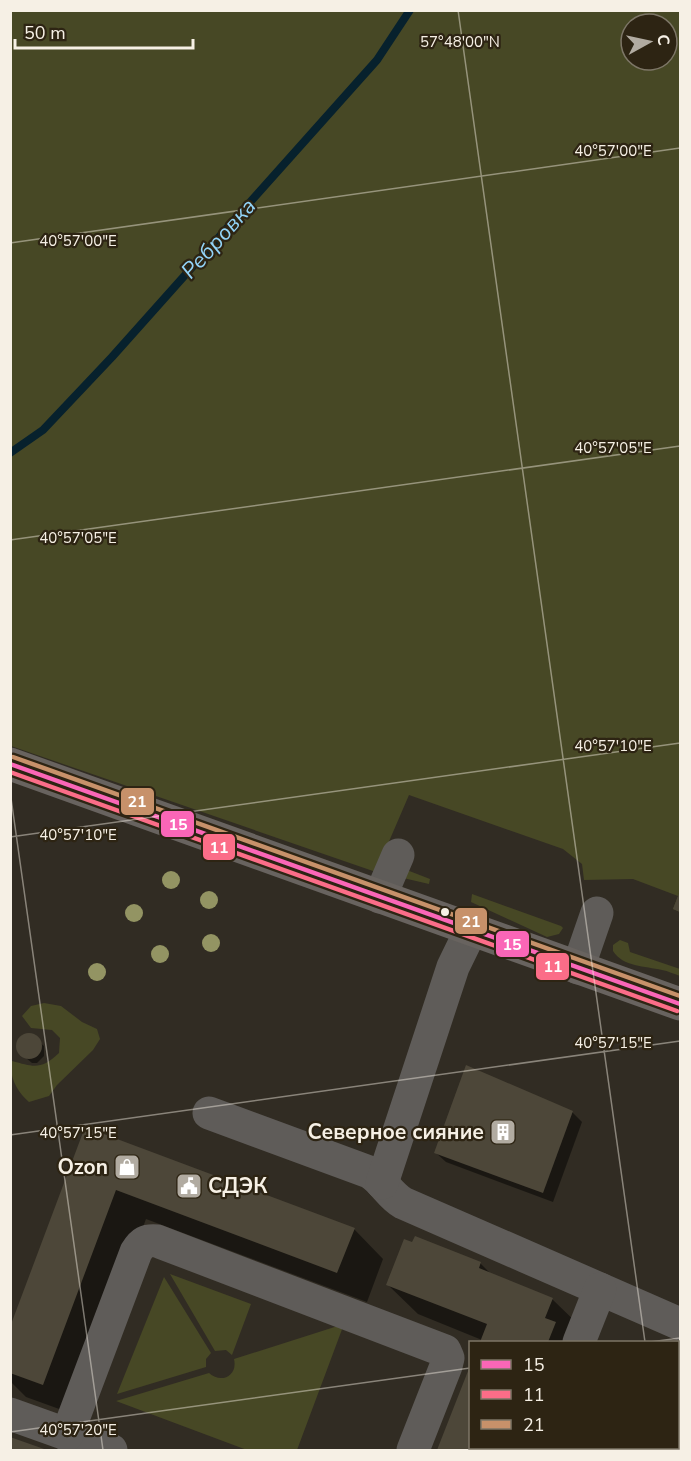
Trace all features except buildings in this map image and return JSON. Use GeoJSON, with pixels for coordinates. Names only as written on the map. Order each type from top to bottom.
{"type":"FeatureCollection","features":[{"type":"Feature","properties":{"kind":"main road"},"geometry":{"type":"LineString","coordinates":[[10,764],[681,1004]]}},
{"type":"Feature","properties":{"kind":"lane"},"geometry":{"type":"LineString","coordinates":[[380,897],[398,855]]}},
{"type":"Feature","properties":{"kind":"lane"},"geometry":{"type":"LineString","coordinates":[[578,968],[597,913]]}},
{"type":"Feature","properties":{"kind":"lane"},"geometry":{"type":"LineString","coordinates":[[382,1183],[453,967],[471,930]]}},
{"type":"Feature","properties":{"kind":"lane"},"geometry":{"type":"LineString","coordinates":[[208,1113],[369,1172],[403,1203],[681,1324]]}},
{"type":"Feature","properties":{"kind":"lane"},"geometry":{"type":"LineString","coordinates":[[70,1441],[136,1252],[141,1244],[148,1240],[157,1241],[445,1351],[448,1358],[446,1366],[413,1450]]}},
{"type":"Feature","properties":{"kind":"lane"},"geometry":{"type":"LineString","coordinates":[[579,1341],[600,1289]]}},
{"type":"Feature","properties":{"kind":"lane"},"geometry":{"type":"LineString","coordinates":[[10,1414],[70,1441],[111,1450]]}},
{"type":"Feature","properties":{"kind":"green space"},"geometry":{"type":"Polygon","coordinates":[[[10,11],[680,11],[680,912],[673,909],[678,896],[633,879],[584,880],[582,864],[563,849],[409,795],[381,860],[430,879],[429,884],[373,871],[11,746],[10,11]]]}},
{"type":"Feature","properties":{"kind":"green space"},"geometry":{"type":"Polygon","coordinates":[[[472,894],[563,928],[559,934],[547,937],[471,902],[472,894]]]}},
{"type":"Feature","properties":{"kind":"green space"},"geometry":{"type":"Polygon","coordinates":[[[620,940],[628,943],[630,952],[680,969],[680,976],[622,960],[613,951],[613,945],[620,940]]]}},
{"type":"Feature","properties":{"kind":"green space"},"geometry":{"type":"Polygon","coordinates":[[[44,1003],[61,1006],[82,1022],[97,1029],[100,1039],[93,1050],[57,1085],[49,1096],[29,1102],[15,1084],[11,1067],[12,1061],[32,1066],[42,1065],[59,1053],[60,1038],[52,1030],[31,1028],[22,1016],[31,1006],[44,1003]]]}},
{"type":"Feature","properties":{"kind":"green space"},"geometry":{"type":"Polygon","coordinates":[[[170,1274],[251,1304],[232,1355],[226,1350],[215,1351],[170,1274]]]}},
{"type":"Feature","properties":{"kind":"green space"},"geometry":{"type":"Polygon","coordinates":[[[164,1277],[211,1353],[206,1359],[206,1367],[117,1394],[164,1277]]]}},
{"type":"Feature","properties":{"kind":"green space"},"geometry":{"type":"Polygon","coordinates":[[[344,1324],[297,1450],[247,1450],[116,1401],[209,1373],[223,1378],[231,1374],[235,1365],[234,1359],[344,1324]]]}},
{"type":"Feature","properties":{"kind":"waterway","name":"Ребровка"},"geometry":{"type":"LineString","coordinates":[[10,453],[43,430],[112,357],[377,60],[410,10]]}},
{"type":"Feature","properties":{"kind":"transit line","name":"21"},"geometry":{"type":"LineString","coordinates":[[13,757],[680,996]]}},
{"type":"Feature","properties":{"kind":"transit line","name":"15"},"geometry":{"type":"LineString","coordinates":[[10,764],[680,1004]]}},
{"type":"Feature","properties":{"kind":"transit line","name":"11"},"geometry":{"type":"LineString","coordinates":[[10,772],[677,1011]]}},
{"type":"Feature","properties":{"kind":"place","name":"Северное сияние"},"geometry":{"type":"Point","coordinates":[503,1132]}},
{"type":"Feature","properties":{"kind":"place","name":"Ozon"},"geometry":{"type":"Point","coordinates":[127,1167]}},
{"type":"Feature","properties":{"kind":"place","name":"СДЭК"},"geometry":{"type":"Point","coordinates":[189,1186]}}]}
